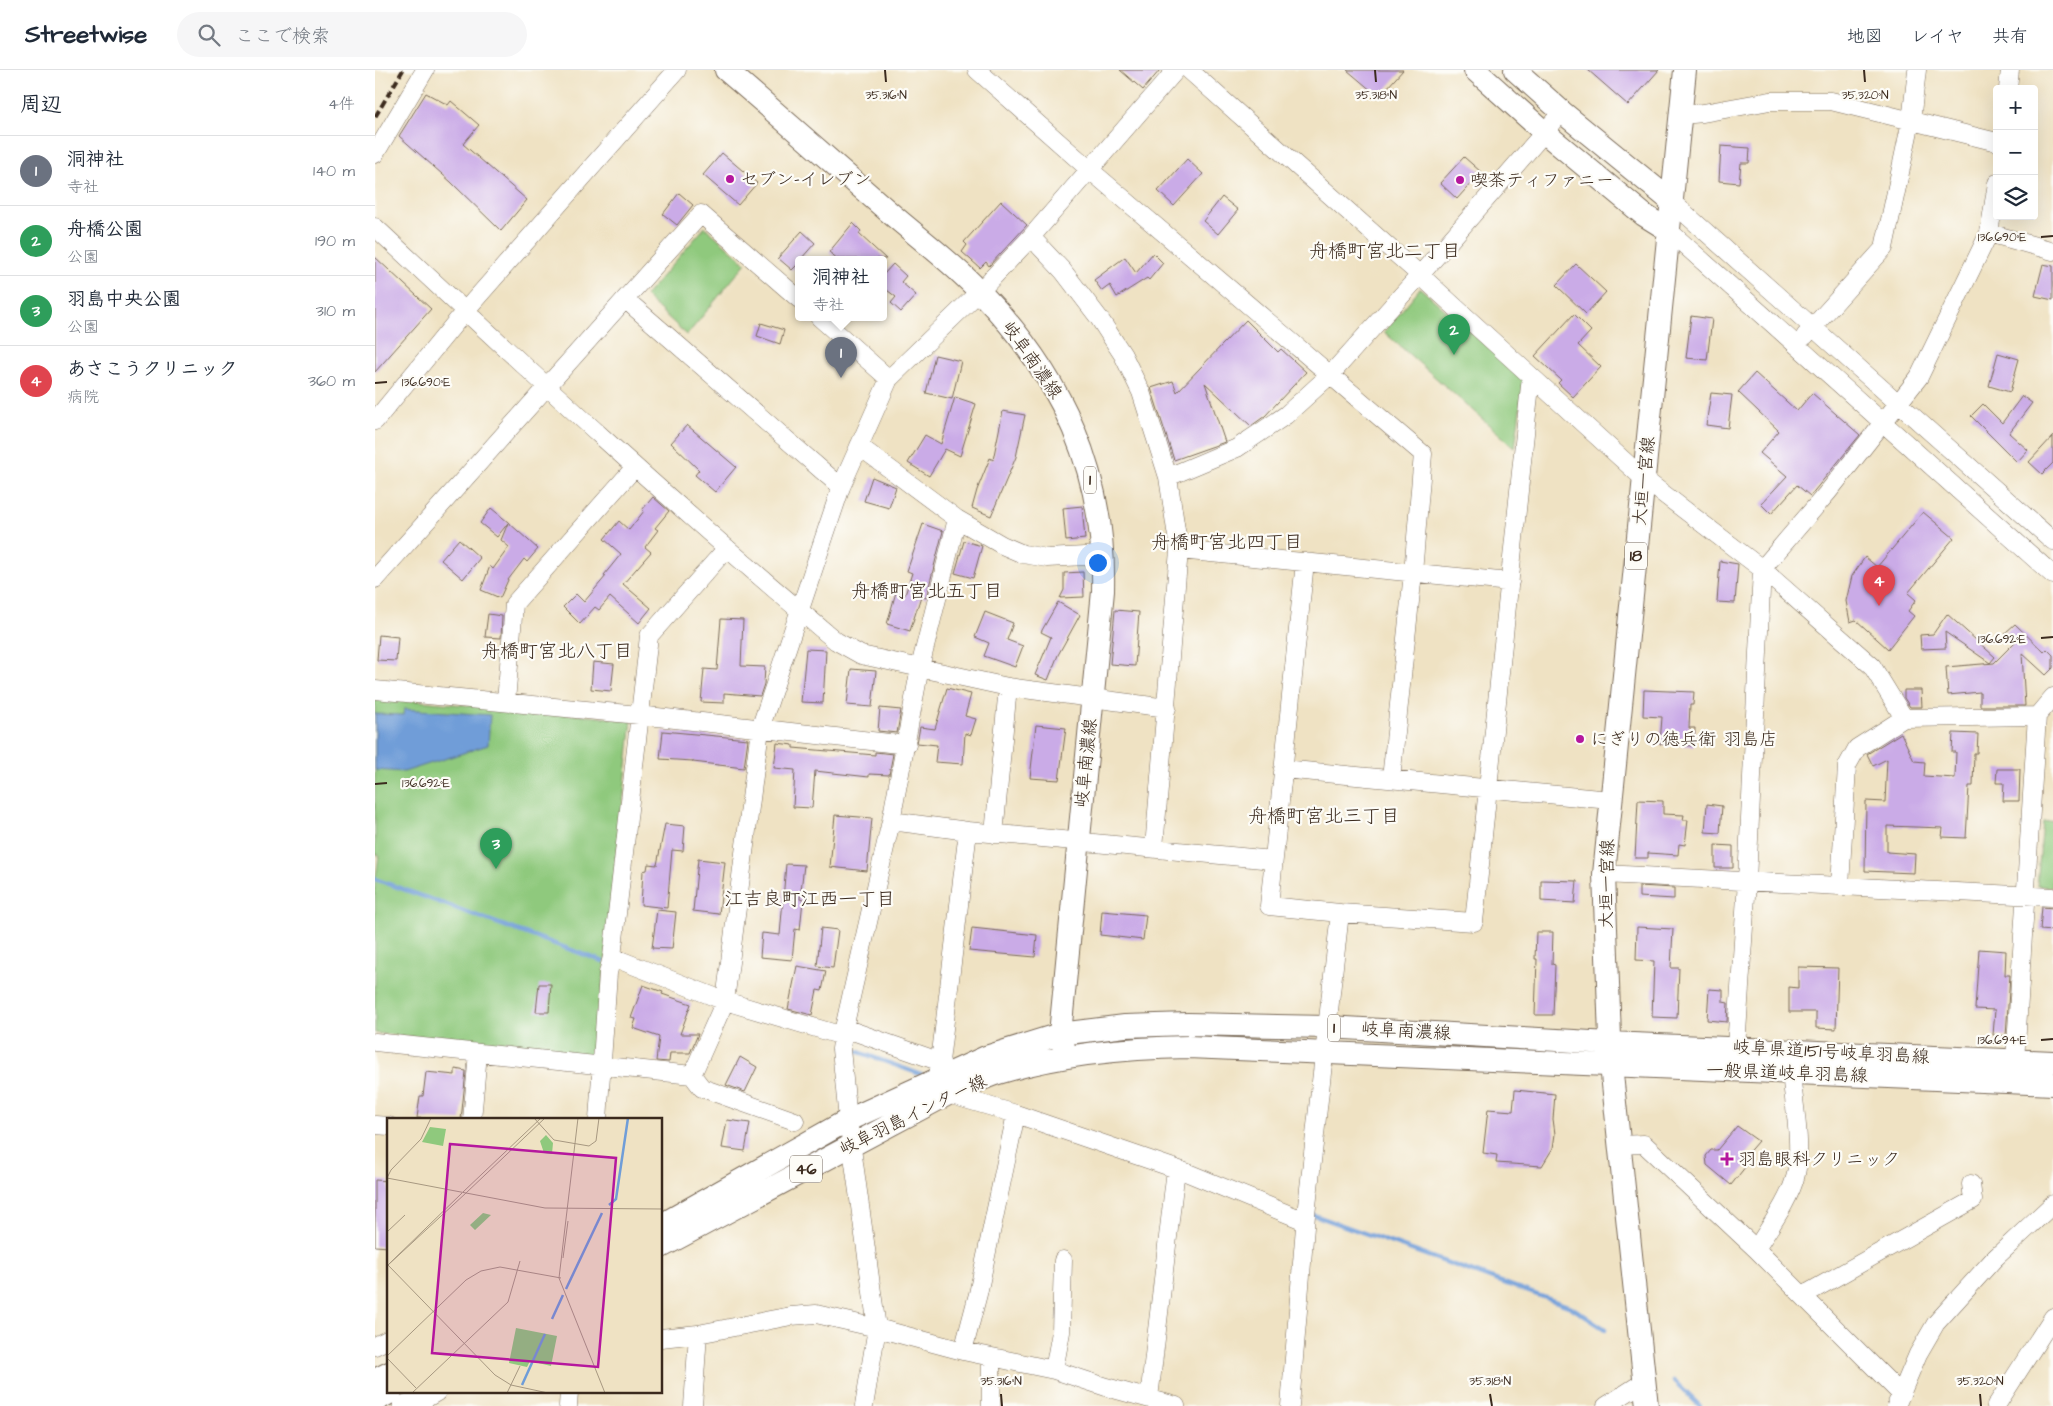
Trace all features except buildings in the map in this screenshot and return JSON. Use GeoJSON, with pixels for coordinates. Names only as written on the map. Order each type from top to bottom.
{"type":"FeatureCollection","features":[{"type":"Feature","properties":{"kind":"main road","name":"岐阜南濃線"},"geometry":{"type":"LineString","coordinates":[[726,70],[980,291],[1025,343],[1043,369],[1062,402],[1087,466],[1101,525],[1104,555],[1103,591],[1094,698],[1077,841],[1060,1034],[1066,1056],[1129,1048],[1188,1046],[1611,1066]]}},
{"type":"Feature","properties":{"kind":"main road"},"geometry":{"type":"LineString","coordinates":[[1475,70],[1644,215],[1668,230]]}},
{"type":"Feature","properties":{"kind":"main road"},"geometry":{"type":"LineString","coordinates":[[1515,70],[1562,112],[1671,202]]}},
{"type":"Feature","properties":{"kind":"main road","name":"大垣一宮線"},"geometry":{"type":"LineString","coordinates":[[1609,1042],[1604,874],[1685,70]]}},
{"type":"Feature","properties":{"kind":"main road","name":"岐阜南濃線"},"geometry":{"type":"LineString","coordinates":[[1060,1034],[1125,1026],[1188,1024],[1328,1027],[1609,1042]]}},
{"type":"Feature","properties":{"kind":"main road","name":"岐阜羽島インター線"},"geometry":{"type":"LineString","coordinates":[[663,1224],[848,1120],[944,1081],[991,1065],[1060,1034]]}},
{"type":"Feature","properties":{"kind":"main road"},"geometry":{"type":"LineString","coordinates":[[1609,1042],[1618,1145],[1647,1406]]}},
{"type":"Feature","properties":{"kind":"main road","name":"岐阜県道151号岐阜羽島線"},"geometry":{"type":"LineString","coordinates":[[1609,1042],[2053,1062]]}},
{"type":"Feature","properties":{"kind":"main road","name":"岐阜羽島インター線"},"geometry":{"type":"LineString","coordinates":[[991,1065],[1066,1056]]}},
{"type":"Feature","properties":{"kind":"main road","name":"一般県道岐阜羽島線"},"geometry":{"type":"LineString","coordinates":[[1611,1066],[2053,1084]]}},
{"type":"Feature","properties":{"kind":"main road","name":"岐阜羽島インター線"},"geometry":{"type":"LineString","coordinates":[[663,1246],[851,1144],[944,1081]]}},
{"type":"Feature","properties":{"kind":"main road"},"geometry":{"type":"LineString","coordinates":[[375,1380],[387,1374]]}},
{"type":"Feature","properties":{"kind":"main road"},"geometry":{"type":"LineString","coordinates":[[375,1401],[387,1394]]}},
{"type":"Feature","properties":{"kind":"street"},"geometry":{"type":"LineString","coordinates":[[375,154],[425,70]]}},
{"type":"Feature","properties":{"kind":"street"},"geometry":{"type":"LineString","coordinates":[[375,421],[465,311],[677,70]]}},
{"type":"Feature","properties":{"kind":"street"},"geometry":{"type":"LineString","coordinates":[[977,70],[1090,170],[1423,454],[1413,573],[1391,779]]}},
{"type":"Feature","properties":{"kind":"street"},"geometry":{"type":"LineString","coordinates":[[692,1075],[725,1000],[760,729],[841,487],[889,379],[980,291],[1031,237],[1177,70]]}},
{"type":"Feature","properties":{"kind":"street"},"geometry":{"type":"LineString","coordinates":[[1189,70],[1420,275],[1644,479],[1762,569],[1872,666],[1904,718]]}},
{"type":"Feature","properties":{"kind":"street"},"geometry":{"type":"LineString","coordinates":[[1797,346],[1884,248],[1911,121],[1917,70]]}},
{"type":"Feature","properties":{"kind":"street"},"geometry":{"type":"LineString","coordinates":[[2008,85],[2010,70]]}},
{"type":"Feature","properties":{"kind":"street"},"geometry":{"type":"LineString","coordinates":[[1682,114],[1703,113],[1770,101],[1831,101],[1993,141]]}},
{"type":"Feature","properties":{"kind":"street"},"geometry":{"type":"LineString","coordinates":[[1168,477],[1237,448],[1286,415],[1331,374],[1562,112]]}},
{"type":"Feature","properties":{"kind":"street"},"geometry":{"type":"LineString","coordinates":[[1671,202],[2053,540]]}},
{"type":"Feature","properties":{"kind":"street"},"geometry":{"type":"LineString","coordinates":[[1737,1048],[1762,569],[1899,404],[1919,377],[1989,233],[1993,208]]}},
{"type":"Feature","properties":{"kind":"street"},"geometry":{"type":"LineString","coordinates":[[375,579],[701,214],[795,296]]}},
{"type":"Feature","properties":{"kind":"street"},"geometry":{"type":"LineString","coordinates":[[375,227],[546,388],[727,548],[836,641],[861,654],[1008,687],[1167,708]]}},
{"type":"Feature","properties":{"kind":"street"},"geometry":{"type":"LineString","coordinates":[[1668,230],[2053,574]]}},
{"type":"Feature","properties":{"kind":"street"},"geometry":{"type":"LineString","coordinates":[[1989,233],[2053,251]]}},
{"type":"Feature","properties":{"kind":"street"},"geometry":{"type":"LineString","coordinates":[[1031,237],[1063,271],[1099,318],[1123,355],[1141,392],[1168,477],[1179,550],[1154,848]]}},
{"type":"Feature","properties":{"kind":"street"},"geometry":{"type":"LineString","coordinates":[[625,299],[841,487]]}},
{"type":"Feature","properties":{"kind":"street"},"geometry":{"type":"LineString","coordinates":[[824,321],[889,379]]}},
{"type":"Feature","properties":{"kind":"street"},"geometry":{"type":"LineString","coordinates":[[1305,562],[1269,906],[1474,922],[1531,376]]}},
{"type":"Feature","properties":{"kind":"street"},"geometry":{"type":"LineString","coordinates":[[859,446],[957,519],[1001,546],[1023,554],[1047,558],[1104,555]]}},
{"type":"Feature","properties":{"kind":"street"},"geometry":{"type":"LineString","coordinates":[[507,702],[514,604],[635,467]]}},
{"type":"Feature","properties":{"kind":"street"},"geometry":{"type":"LineString","coordinates":[[864,1406],[877,1328],[848,1120],[842,1039],[907,745],[920,667],[957,519]]}},
{"type":"Feature","properties":{"kind":"street"},"geometry":{"type":"LineString","coordinates":[[597,1118],[608,973],[612,957],[649,636],[727,548]]}},
{"type":"Feature","properties":{"kind":"street"},"geometry":{"type":"LineString","coordinates":[[1179,550],[1510,582]]}},
{"type":"Feature","properties":{"kind":"street"},"geometry":{"type":"LineString","coordinates":[[994,834],[1008,687]]}},
{"type":"Feature","properties":{"kind":"street"},"geometry":{"type":"LineString","coordinates":[[375,690],[639,715],[907,745]]}},
{"type":"Feature","properties":{"kind":"street"},"geometry":{"type":"LineString","coordinates":[[2015,1061],[2037,716],[2053,697]]}},
{"type":"Feature","properties":{"kind":"street"},"geometry":{"type":"LineString","coordinates":[[1841,886],[1847,766],[1857,748],[1904,718],[2037,716]]}},
{"type":"Feature","properties":{"kind":"street"},"geometry":{"type":"LineString","coordinates":[[1283,769],[1610,800]]}},
{"type":"Feature","properties":{"kind":"street"},"geometry":{"type":"LineString","coordinates":[[891,821],[994,834],[1273,860]]}},
{"type":"Feature","properties":{"kind":"street"},"geometry":{"type":"LineString","coordinates":[[944,1081],[968,831]]}},
{"type":"Feature","properties":{"kind":"street"},"geometry":{"type":"LineString","coordinates":[[1604,874],[2053,897]]}},
{"type":"Feature","properties":{"kind":"street"},"geometry":{"type":"LineString","coordinates":[[1290,1406],[1305,1218],[1341,913]]}},
{"type":"Feature","properties":{"kind":"street"},"geometry":{"type":"LineString","coordinates":[[612,957],[725,1000],[842,1039],[944,1081],[1017,1114],[1176,1169],[1305,1218]]}},
{"type":"Feature","properties":{"kind":"street"},"geometry":{"type":"LineString","coordinates":[[375,1042],[692,1075],[702,1088],[795,1121]]}},
{"type":"Feature","properties":{"kind":"street"},"geometry":{"type":"LineString","coordinates":[[472,1118],[478,1053]]}},
{"type":"Feature","properties":{"kind":"street"},"geometry":{"type":"LineString","coordinates":[[1756,1249],[1789,1193],[1796,1176],[1798,1156],[1791,1073]]}},
{"type":"Feature","properties":{"kind":"street"},"geometry":{"type":"LineString","coordinates":[[963,1351],[978,1294],[1017,1114]]}},
{"type":"Feature","properties":{"kind":"street"},"geometry":{"type":"LineString","coordinates":[[1618,1145],[1644,1144],[1804,1296],[1898,1399],[1918,1354],[1936,1323],[1994,1258],[2053,1204]]}},
{"type":"Feature","properties":{"kind":"street"},"geometry":{"type":"LineString","coordinates":[[1149,1398],[1176,1169]]}},
{"type":"Feature","properties":{"kind":"street"},"geometry":{"type":"LineString","coordinates":[[1804,1296],[1973,1200],[1971,1184]]}},
{"type":"Feature","properties":{"kind":"street"},"geometry":{"type":"LineString","coordinates":[[1054,1370],[1061,1332],[1063,1260]]}},
{"type":"Feature","properties":{"kind":"street"},"geometry":{"type":"LineString","coordinates":[[663,1338],[698,1334],[791,1316],[816,1314],[991,1358],[1054,1370],[1105,1387],[1176,1406]]}},
{"type":"Feature","properties":{"kind":"street"},"geometry":{"type":"LineString","coordinates":[[1996,1406],[2051,1322]]}},
{"type":"Feature","properties":{"kind":"street"},"geometry":{"type":"LineString","coordinates":[[693,1406],[698,1334]]}},
{"type":"Feature","properties":{"kind":"street"},"geometry":{"type":"LineString","coordinates":[[375,1346],[387,1340]]}},
{"type":"Feature","properties":{"kind":"street"},"geometry":{"type":"LineString","coordinates":[[991,1358],[991,1406]]}},
{"type":"Feature","properties":{"kind":"street"},"geometry":{"type":"LineString","coordinates":[[1606,1406],[1645,1381]]}},
{"type":"Feature","properties":{"kind":"street"},"geometry":{"type":"LineString","coordinates":[[413,1405],[433,1394]]}},
{"type":"Feature","properties":{"kind":"green space"},"geometry":{"type":"Polygon","coordinates":[[[705,227],[746,263],[687,335],[645,296],[705,227]]]}},
{"type":"Feature","properties":{"kind":"green space"},"geometry":{"type":"Polygon","coordinates":[[[1420,288],[1524,378],[1515,448],[1384,332],[1420,288]]]}},
{"type":"Feature","properties":{"kind":"green space"},"geometry":{"type":"Polygon","coordinates":[[[375,697],[632,720],[595,1058],[375,1033],[375,884],[379,855],[375,854],[375,697]]]}},
{"type":"Feature","properties":{"kind":"green space"},"geometry":{"type":"Polygon","coordinates":[[[2053,821],[2053,887],[2037,886],[2043,822],[2053,821]]]}},
{"type":"Feature","properties":{"kind":"water"},"geometry":{"type":"Polygon","coordinates":[[[404,709],[490,715],[488,745],[404,772],[375,770],[375,714],[403,715],[404,709]]]}},
{"type":"Feature","properties":{"kind":"waterway"},"geometry":{"type":"LineString","coordinates":[[375,879],[602,961]]}},
{"type":"Feature","properties":{"kind":"waterway"},"geometry":{"type":"LineString","coordinates":[[845,1047],[925,1076]]}},
{"type":"Feature","properties":{"kind":"waterway"},"geometry":{"type":"LineString","coordinates":[[1311,1214],[1571,1307],[1605,1329]]}},
{"type":"Feature","properties":{"kind":"waterway"},"geometry":{"type":"LineString","coordinates":[[1674,1381],[1700,1406]]}},
{"type":"Feature","properties":{"kind":"railway"},"geometry":{"type":"LineString","coordinates":[[375,117],[403,70]]}},
{"type":"Feature","properties":{"kind":"place","name":"セブン-イレブン"},"geometry":{"type":"Point","coordinates":[730,179]}},
{"type":"Feature","properties":{"kind":"place","name":"喫茶ティファニー"},"geometry":{"type":"Point","coordinates":[1460,180]}},
{"type":"Feature","properties":{"kind":"place","name":"舟橋公園"},"geometry":{"type":"Point","coordinates":[1454,355]}},
{"type":"Feature","properties":{"kind":"place","name":"洞神社"},"geometry":{"type":"Point","coordinates":[841,378]}},
{"type":"Feature","properties":{"kind":"place","name":"あさこうクリニック"},"geometry":{"type":"Point","coordinates":[1879,606]}},
{"type":"Feature","properties":{"kind":"place","name":"にぎりの徳兵衛 羽島店"},"geometry":{"type":"Point","coordinates":[1580,739]}},
{"type":"Feature","properties":{"kind":"place","name":"羽島中央公園"},"geometry":{"type":"Point","coordinates":[496,869]}},
{"type":"Feature","properties":{"kind":"place","name":"羽島眼科クリニック"},"geometry":{"type":"Point","coordinates":[1727,1159]}},
{"type":"Feature","properties":{"kind":"district","name":"舟橋町宮北二丁目"},"geometry":{"type":"Point","coordinates":[1385,251]}},
{"type":"Feature","properties":{"kind":"district","name":"舟橋町宮北四丁目"},"geometry":{"type":"Point","coordinates":[1227,542]}},
{"type":"Feature","properties":{"kind":"district","name":"舟橋町宮北五丁目"},"geometry":{"type":"Point","coordinates":[927,591]}},
{"type":"Feature","properties":{"kind":"district","name":"舟橋町宮北八丁目"},"geometry":{"type":"Point","coordinates":[557,651]}},
{"type":"Feature","properties":{"kind":"district","name":"舟橋町宮北三丁目"},"geometry":{"type":"Point","coordinates":[1324,816]}},
{"type":"Feature","properties":{"kind":"district","name":"江吉良町江西一丁目"},"geometry":{"type":"Point","coordinates":[810,899]}}]}
